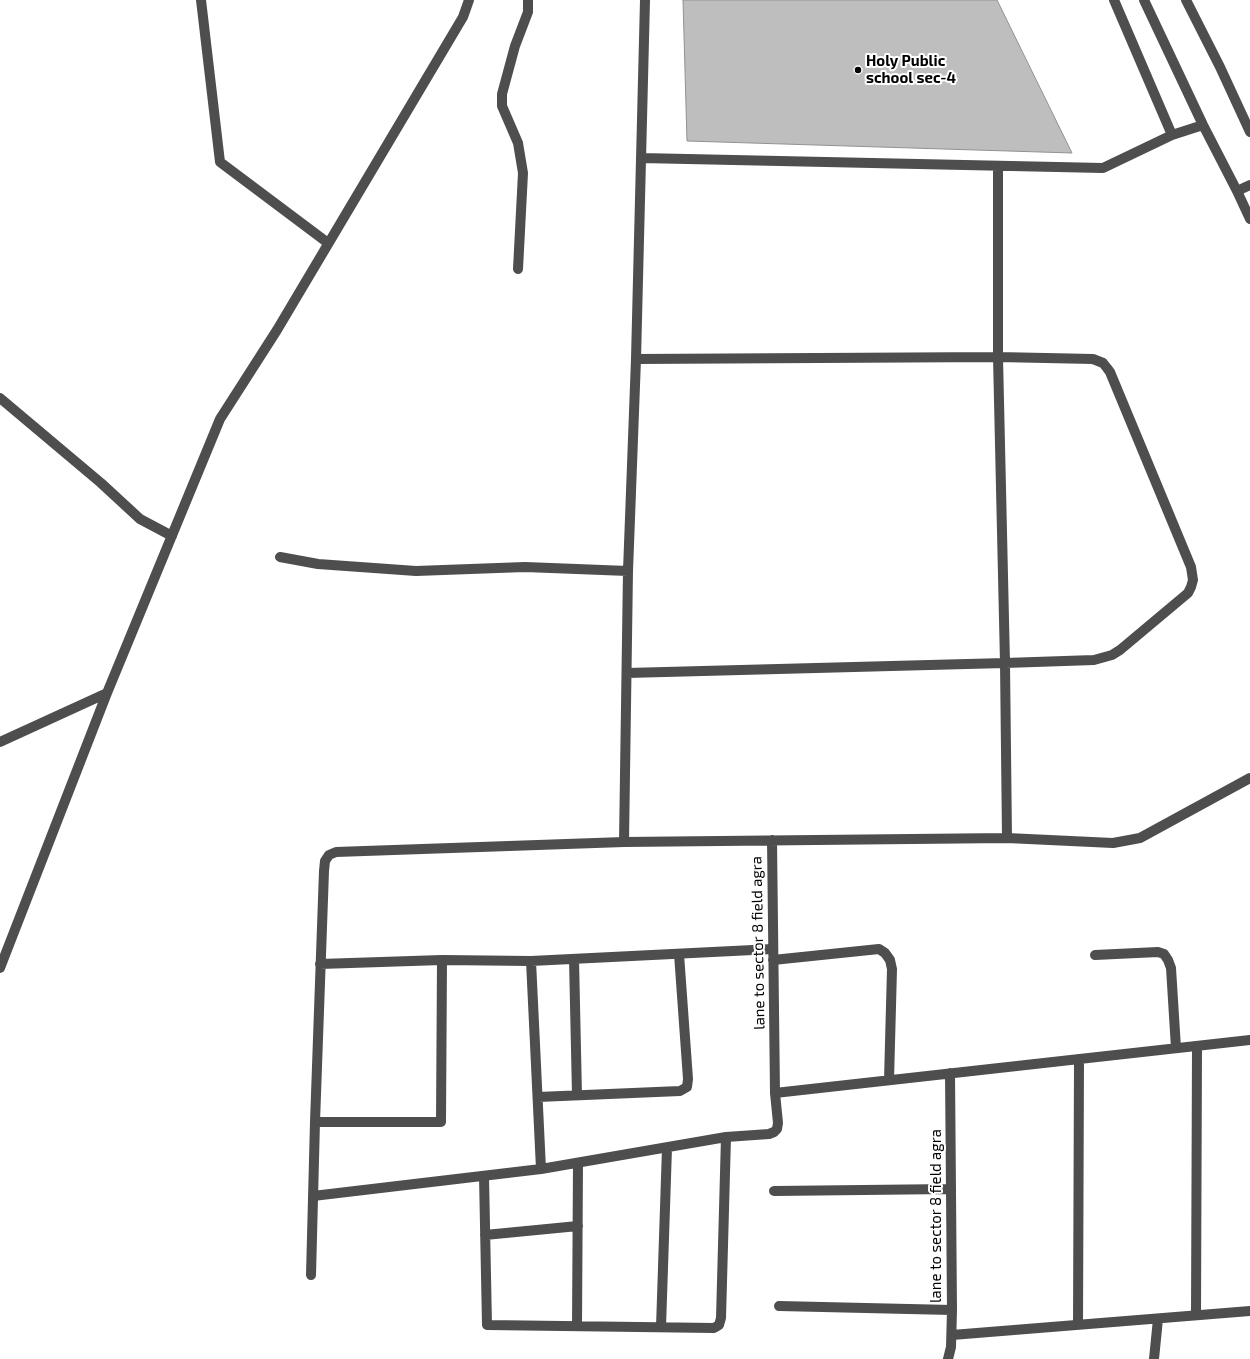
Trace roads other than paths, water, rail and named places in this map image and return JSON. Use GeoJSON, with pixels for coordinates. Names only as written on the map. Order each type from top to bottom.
{"type":"FeatureCollection","features":[{"type":"Feature","properties":{"kind":"street"},"geometry":{"type":"LineString","coordinates":[[201,0],[220,162],[328,243]]}},
{"type":"Feature","properties":{"kind":"street"},"geometry":{"type":"LineString","coordinates":[[0,968],[107,693],[220,419],[277,330],[463,17],[469,0]]}},
{"type":"Feature","properties":{"kind":"street"},"geometry":{"type":"LineString","coordinates":[[518,269],[523,173],[518,143],[502,106],[502,94],[528,12],[528,0]]}},
{"type":"Feature","properties":{"kind":"street"},"geometry":{"type":"LineString","coordinates":[[624,842],[628,571],[636,359],[645,0]]}},
{"type":"Feature","properties":{"kind":"street"},"geometry":{"type":"LineString","coordinates":[[1114,0],[1172,135]]}},
{"type":"Feature","properties":{"kind":"street"},"geometry":{"type":"LineString","coordinates":[[1144,0],[1203,125],[1238,191],[1250,218]]}},
{"type":"Feature","properties":{"kind":"street"},"geometry":{"type":"LineString","coordinates":[[1186,0],[1220,67],[1250,132]]}},
{"type":"Feature","properties":{"kind":"street"},"geometry":{"type":"LineString","coordinates":[[641,158],[1103,168],[1172,135],[1203,125]]}},
{"type":"Feature","properties":{"kind":"street"},"geometry":{"type":"LineString","coordinates":[[998,166],[998,357],[1005,663],[1007,838]]}},
{"type":"Feature","properties":{"kind":"street"},"geometry":{"type":"LineString","coordinates":[[1238,191],[1250,185]]}},
{"type":"Feature","properties":{"kind":"street"},"geometry":{"type":"LineString","coordinates":[[627,673],[1094,660],[1112,655],[1120,650],[1188,593],[1193,580],[1190,567],[1106,368],[1103,363],[1093,359],[998,357],[636,359]]}},
{"type":"Feature","properties":{"kind":"street"},"geometry":{"type":"LineString","coordinates":[[0,398],[101,483],[140,519],[172,536]]}},
{"type":"Feature","properties":{"kind":"street"},"geometry":{"type":"LineString","coordinates":[[280,557],[318,564],[416,570],[524,568],[628,571]]}},
{"type":"Feature","properties":{"kind":"street"},"geometry":{"type":"LineString","coordinates":[[0,742],[107,693]]}},
{"type":"Feature","properties":{"kind":"street"},"geometry":{"type":"LineString","coordinates":[[311,1275],[320,964],[325,861],[329,855],[336,852],[624,842],[1007,838],[1112,843],[1140,838],[1250,778]]}},
{"type":"Feature","properties":{"kind":"street","name":"lane to sector 8 field agra"},"geometry":{"type":"LineString","coordinates":[[726,1137],[769,1134],[777,1129],[778,1123],[775,1093],[772,840]]}},
{"type":"Feature","properties":{"kind":"street"},"geometry":{"type":"LineString","coordinates":[[320,964],[442,960],[531,961],[773,949]]}},
{"type":"Feature","properties":{"kind":"street"},"geometry":{"type":"LineString","coordinates":[[773,960],[879,949],[885,953],[890,960],[892,969],[889,1080]]}},
{"type":"Feature","properties":{"kind":"street"},"geometry":{"type":"LineString","coordinates":[[1095,956],[1158,952],[1164,954],[1171,968],[1176,1048]]}},
{"type":"Feature","properties":{"kind":"street"},"geometry":{"type":"LineString","coordinates":[[538,1097],[577,1094],[680,1091],[687,1087],[688,1079],[679,954]]}},
{"type":"Feature","properties":{"kind":"street"},"geometry":{"type":"LineString","coordinates":[[574,959],[577,1094]]}},
{"type":"Feature","properties":{"kind":"street"},"geometry":{"type":"LineString","coordinates":[[315,1122],[441,1122],[442,960]]}},
{"type":"Feature","properties":{"kind":"street"},"geometry":{"type":"LineString","coordinates":[[531,961],[541,1169]]}},
{"type":"Feature","properties":{"kind":"street"},"geometry":{"type":"LineString","coordinates":[[775,1093],[1250,1040]]}},
{"type":"Feature","properties":{"kind":"street"},"geometry":{"type":"LineString","coordinates":[[1196,1315],[1197,1046]]}},
{"type":"Feature","properties":{"kind":"street"},"geometry":{"type":"LineString","coordinates":[[1078,1325],[1079,1059]]}},
{"type":"Feature","properties":{"kind":"street","name":"lane to sector 8 field agra"},"geometry":{"type":"LineString","coordinates":[[948,1359],[952,1335],[950,1073]]}},
{"type":"Feature","properties":{"kind":"street"},"geometry":{"type":"LineString","coordinates":[[313,1196],[541,1169],[726,1137],[721,1322],[714,1328],[661,1326],[487,1325],[484,1176]]}},
{"type":"Feature","properties":{"kind":"street"},"geometry":{"type":"LineString","coordinates":[[661,1326],[667,1148]]}},
{"type":"Feature","properties":{"kind":"street"},"geometry":{"type":"LineString","coordinates":[[576,1326],[578,1163]]}},
{"type":"Feature","properties":{"kind":"street"},"geometry":{"type":"LineString","coordinates":[[774,1191],[951,1189]]}},
{"type":"Feature","properties":{"kind":"street"},"geometry":{"type":"LineString","coordinates":[[485,1235],[578,1226]]}},
{"type":"Feature","properties":{"kind":"street"},"geometry":{"type":"LineString","coordinates":[[779,1306],[952,1310]]}},
{"type":"Feature","properties":{"kind":"street"},"geometry":{"type":"LineString","coordinates":[[952,1335],[1250,1311]]}},
{"type":"Feature","properties":{"kind":"street"},"geometry":{"type":"LineString","coordinates":[[1154,1359],[1158,1318]]}},
{"type":"Feature","properties":{"kind":"place","name":"Holy Public school sec-4"},"geometry":{"type":"Point","coordinates":[858,70]}}]}
